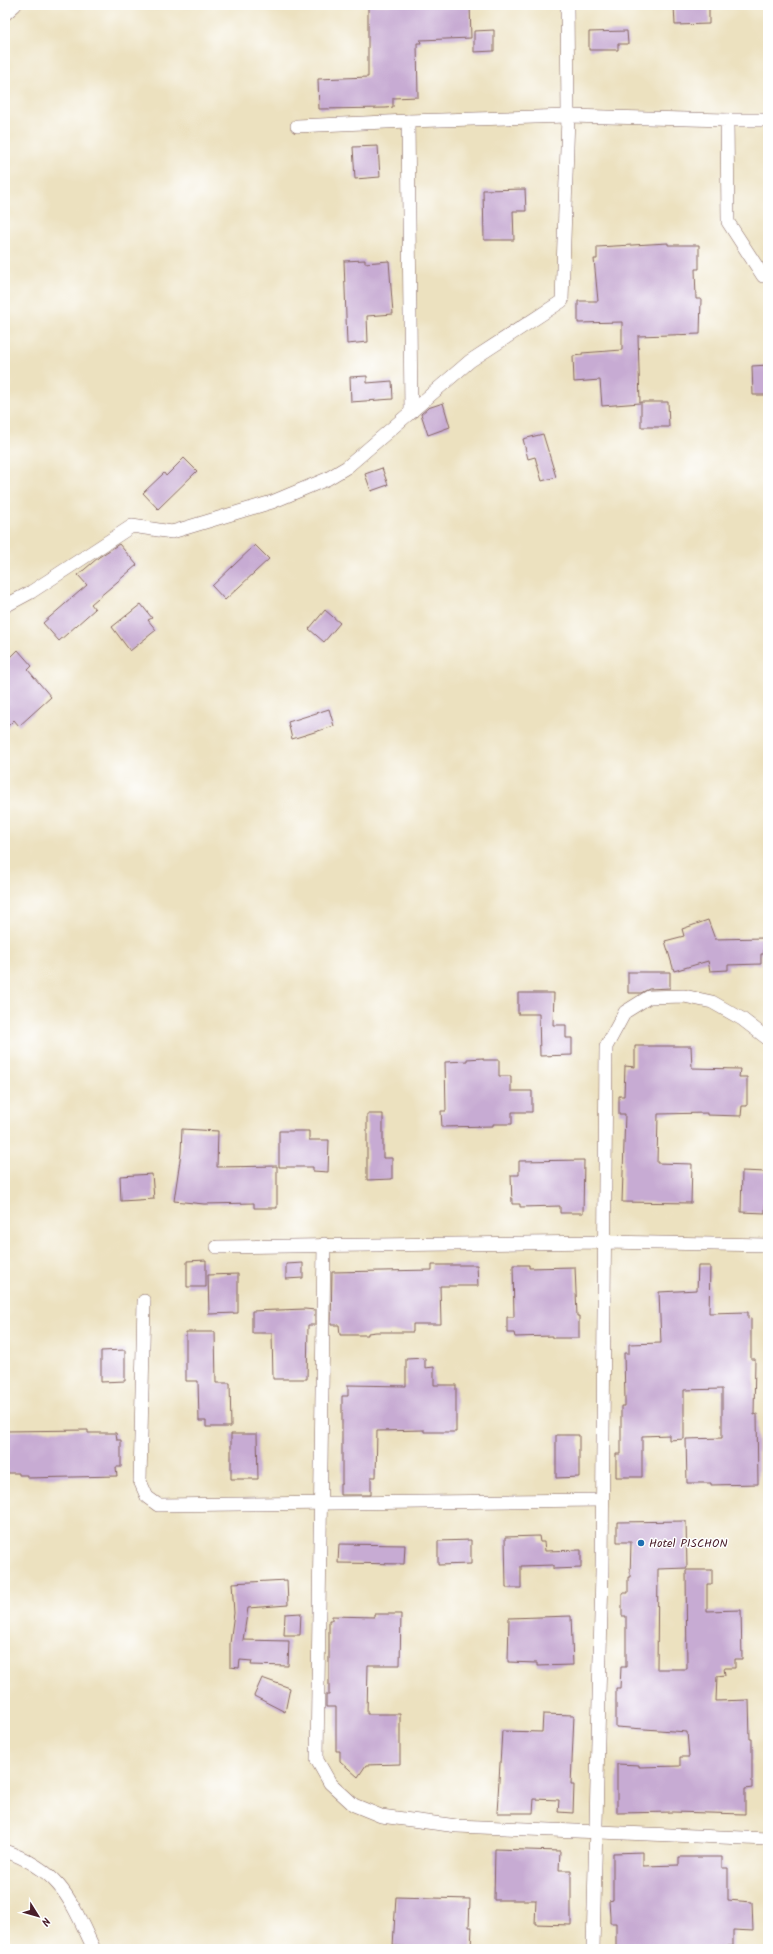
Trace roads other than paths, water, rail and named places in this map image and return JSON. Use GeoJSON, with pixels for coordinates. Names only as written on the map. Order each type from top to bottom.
{"type":"FeatureCollection","features":[{"type":"Feature","properties":{"kind":"street"},"geometry":{"type":"LineString","coordinates":[[5,14],[15,5]]}},
{"type":"Feature","properties":{"kind":"street"},"geometry":{"type":"LineString","coordinates":[[5,606],[31,592],[132,526],[172,532],[272,502],[327,479],[347,467],[470,361],[562,301],[568,116],[567,5]]}},
{"type":"Feature","properties":{"kind":"street"},"geometry":{"type":"LineString","coordinates":[[297,126],[568,116],[768,120]]}},
{"type":"Feature","properties":{"kind":"street"},"geometry":{"type":"LineString","coordinates":[[727,120],[728,222],[763,276],[768,276]]}},
{"type":"Feature","properties":{"kind":"street"},"geometry":{"type":"LineString","coordinates":[[408,121],[411,413]]}},
{"type":"Feature","properties":{"kind":"street"},"geometry":{"type":"LineString","coordinates":[[593,1949],[602,1500],[606,1047],[625,1012],[649,997],[684,996],[712,1002],[742,1019],[768,1039]]}},
{"type":"Feature","properties":{"kind":"street"},"geometry":{"type":"LineString","coordinates":[[217,1247],[324,1244],[604,1242],[768,1245]]}},
{"type":"Feature","properties":{"kind":"street"},"geometry":{"type":"LineString","coordinates":[[324,1244],[317,1760],[330,1783],[354,1805],[380,1816],[457,1826],[595,1833],[768,1839]]}},
{"type":"Feature","properties":{"kind":"street"},"geometry":{"type":"LineString","coordinates":[[144,1301],[140,1481],[146,1497],[158,1505],[602,1500]]}},
{"type":"Feature","properties":{"kind":"street"},"geometry":{"type":"LineString","coordinates":[[5,1851],[37,1865],[61,1885],[75,1909],[94,1949]]}},
{"type":"Feature","properties":{"kind":"place","name":"Hotel PISCHON"},"geometry":{"type":"Point","coordinates":[641,1543]}}]}
